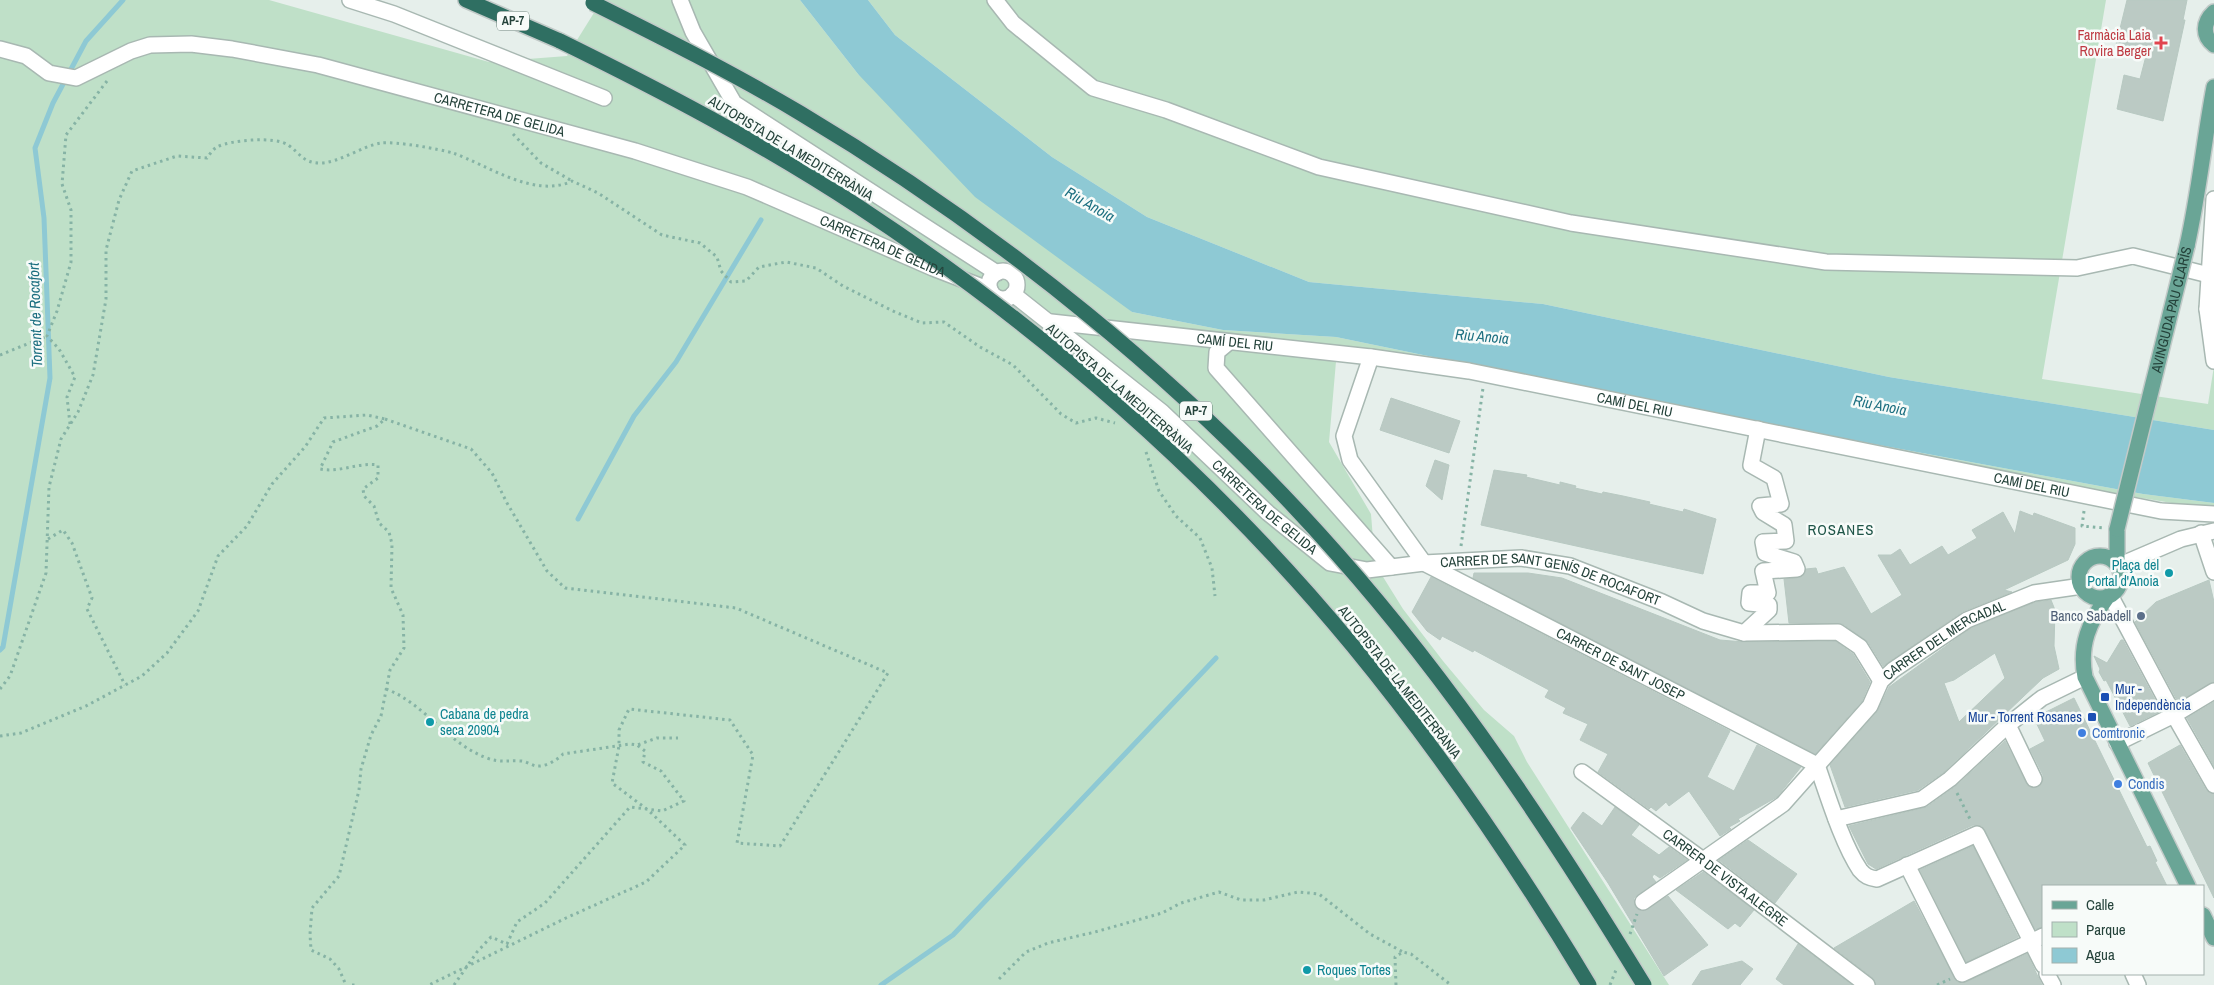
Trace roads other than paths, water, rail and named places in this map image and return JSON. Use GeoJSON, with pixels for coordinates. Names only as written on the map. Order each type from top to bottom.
{"type":"FeatureCollection","features":[{"type":"Feature","properties":{"kind":"highway","name":"AUTOPISTA DE LA MEDITERRÀNIA"},"geometry":{"type":"LineString","coordinates":[[466,0],[560,41],[715,120],[858,206],[995,303],[1125,411],[1249,530],[1358,652],[1474,804],[1590,985]]}},
{"type":"Feature","properties":{"kind":"highway","name":"AP-7"},"geometry":{"type":"LineString","coordinates":[[589,2],[762,91],[836,135],[908,182],[979,231],[1078,308],[1175,392],[1237,450],[1331,547],[1414,647],[1511,776],[1564,855],[1644,985]]}},
{"type":"Feature","properties":{"kind":"main road"},"geometry":{"type":"LineString","coordinates":[[2214,12],[2208,18],[2205,31],[2207,37],[2214,45]]}},
{"type":"Feature","properties":{"kind":"main road","name":"AVINGUDA PAU CLARÍS"},"geometry":{"type":"LineString","coordinates":[[2117,529],[2195,210],[2200,164],[2214,87]]}},
{"type":"Feature","properties":{"kind":"main road"},"geometry":{"type":"LineString","coordinates":[[2100,557],[2117,529]]}},
{"type":"Feature","properties":{"kind":"main road"},"geometry":{"type":"LineString","coordinates":[[2090,623],[2119,583],[2117,529]]}},
{"type":"Feature","properties":{"kind":"main road"},"geometry":{"type":"LineString","coordinates":[[2117,565],[2107,557],[2100,557],[2088,560],[2082,568],[2080,578],[2084,589],[2090,623],[2083,657],[2085,677],[2188,885]]}},
{"type":"Feature","properties":{"kind":"main road"},"geometry":{"type":"LineString","coordinates":[[2084,589],[2097,598],[2109,596]]}},
{"type":"Feature","properties":{"kind":"main road"},"geometry":{"type":"LineString","coordinates":[[2204,918],[2214,938]]}},
{"type":"Feature","properties":{"kind":"street"},"geometry":{"type":"LineString","coordinates":[[350,0],[394,14],[604,98]]}},
{"type":"Feature","properties":{"kind":"street"},"geometry":{"type":"LineString","coordinates":[[680,0],[693,32],[734,103],[997,272],[1006,271],[1014,276],[1017,285],[1013,294],[1001,298],[990,290],[990,280],[997,272]]}},
{"type":"Feature","properties":{"kind":"street"},"geometry":{"type":"LineString","coordinates":[[995,0],[1013,23],[1093,88],[1166,110],[1329,169],[1571,222],[1826,262],[2077,268],[2133,256],[2211,275]]}},
{"type":"Feature","properties":{"kind":"street","name":"CARRETERA DE GELIDA"},"geometry":{"type":"LineString","coordinates":[[0,50],[26,56],[49,73],[76,78],[131,51],[150,45],[191,44],[318,64],[513,116],[635,151],[747,187],[934,268],[990,290]]}},
{"type":"Feature","properties":{"kind":"street"},"geometry":{"type":"LineString","coordinates":[[2214,199],[2210,305],[2214,361]]}},
{"type":"Feature","properties":{"kind":"street","name":"CARRETERA DE GELIDA"},"geometry":{"type":"LineString","coordinates":[[1013,294],[1051,322],[1162,412],[1268,513],[1330,563],[1367,570],[1424,563]]}},
{"type":"Feature","properties":{"kind":"street","name":"CAMÍ DEL RIU"},"geometry":{"type":"LineString","coordinates":[[1051,322],[1371,357],[1485,374],[2161,511],[2214,514]]}},
{"type":"Feature","properties":{"kind":"street"},"geometry":{"type":"LineString","coordinates":[[1229,342],[1217,352],[1216,368],[1391,567]]}},
{"type":"Feature","properties":{"kind":"street","name":"CARRER DE SANT GENÍS DE ROCAFORT"},"geometry":{"type":"LineString","coordinates":[[1371,357],[1344,436],[1350,460],[1424,563],[1521,558],[1570,566],[1662,602],[1703,622],[1744,633],[1838,632],[1860,647],[1881,681]]}},
{"type":"Feature","properties":{"kind":"street"},"geometry":{"type":"LineString","coordinates":[[1744,633],[1769,610],[1769,605],[1749,602],[1750,593],[1768,593],[1763,570],[1797,569],[1794,562],[1765,553],[1763,542],[1786,540],[1784,525],[1762,512],[1760,506],[1781,504],[1774,478],[1751,465],[1758,429]]}},
{"type":"Feature","properties":{"kind":"street"},"geometry":{"type":"LineString","coordinates":[[2117,565],[2207,532],[2214,572]]}},
{"type":"Feature","properties":{"kind":"street","name":"CARRER DE SANT JOSEP"},"geometry":{"type":"LineString","coordinates":[[1424,563],[1817,765]]}},
{"type":"Feature","properties":{"kind":"street","name":"CARRER DEL MERCADAL"},"geometry":{"type":"LineString","coordinates":[[1643,902],[1783,804],[1870,706],[1881,681],[1893,670],[1967,620],[2034,593],[2084,589]]}},
{"type":"Feature","properties":{"kind":"street"},"geometry":{"type":"LineString","coordinates":[[2109,596],[2214,785]]}},
{"type":"Feature","properties":{"kind":"street"},"geometry":{"type":"LineString","coordinates":[[1836,818],[1922,799],[1950,779],[2008,725],[2042,698],[2085,677]]}},
{"type":"Feature","properties":{"kind":"street"},"geometry":{"type":"LineString","coordinates":[[2117,743],[2174,715],[2214,691]]}},
{"type":"Feature","properties":{"kind":"street"},"geometry":{"type":"LineString","coordinates":[[2008,725],[2034,779]]}},
{"type":"Feature","properties":{"kind":"street"},"geometry":{"type":"LineString","coordinates":[[1817,765],[1836,818],[1860,870],[1868,878],[1877,879],[1977,834],[2037,938],[2042,960]]}},
{"type":"Feature","properties":{"kind":"street","name":"CARRER DE VISTA ALEGRE"},"geometry":{"type":"LineString","coordinates":[[1582,772],[1703,860],[1867,985]]}},
{"type":"Feature","properties":{"kind":"street"},"geometry":{"type":"LineString","coordinates":[[1906,865],[1962,974],[2037,938]]}},
{"type":"Feature","properties":{"kind":"water","name":"Riu Anoia"},"geometry":{"type":"Polygon","coordinates":[[[800,0],[868,0],[895,35],[1052,157],[1147,217],[1309,282],[1543,304],[1889,377],[2214,430],[2214,503],[2143,494],[1685,409],[1336,337],[1223,330],[1132,312],[975,197],[858,74],[800,0]]]}},
{"type":"Feature","properties":{"kind":"waterway","name":"Torrent de Rocafort"},"geometry":{"type":"LineString","coordinates":[[0,650],[3,647],[50,378],[44,218],[35,148],[53,103],[86,41],[123,0]]}},
{"type":"Feature","properties":{"kind":"waterway"},"geometry":{"type":"LineString","coordinates":[[578,519],[634,416],[676,362],[761,220]]}},
{"type":"Feature","properties":{"kind":"waterway"},"geometry":{"type":"LineString","coordinates":[[881,985],[953,935],[1216,658]]}},
{"type":"Feature","properties":{"kind":"place","name":"Farmàcia Laia Rovira Berger"},"geometry":{"type":"Point","coordinates":[2161,43]}},
{"type":"Feature","properties":{"kind":"place","name":"Plaça del Portal d'Anoia"},"geometry":{"type":"Point","coordinates":[2169,573]}},
{"type":"Feature","properties":{"kind":"place","name":"Banco Sabadell"},"geometry":{"type":"Point","coordinates":[2141,616]}},
{"type":"Feature","properties":{"kind":"place","name":"Mur - Independència"},"geometry":{"type":"Point","coordinates":[2105,697]}},
{"type":"Feature","properties":{"kind":"place","name":"Mur - Torrent Rosanes"},"geometry":{"type":"Point","coordinates":[2092,717]}},
{"type":"Feature","properties":{"kind":"place","name":"Cabana de pedra seca 20904"},"geometry":{"type":"Point","coordinates":[430,722]}},
{"type":"Feature","properties":{"kind":"place","name":"Comtronic"},"geometry":{"type":"Point","coordinates":[2082,733]}},
{"type":"Feature","properties":{"kind":"place","name":"Condis"},"geometry":{"type":"Point","coordinates":[2118,784]}},
{"type":"Feature","properties":{"kind":"place","name":"Roques Tortes"},"geometry":{"type":"Point","coordinates":[1307,970]}},
{"type":"Feature","properties":{"kind":"district","name":"ROSANES"},"geometry":{"type":"Point","coordinates":[1841,529]}}]}
